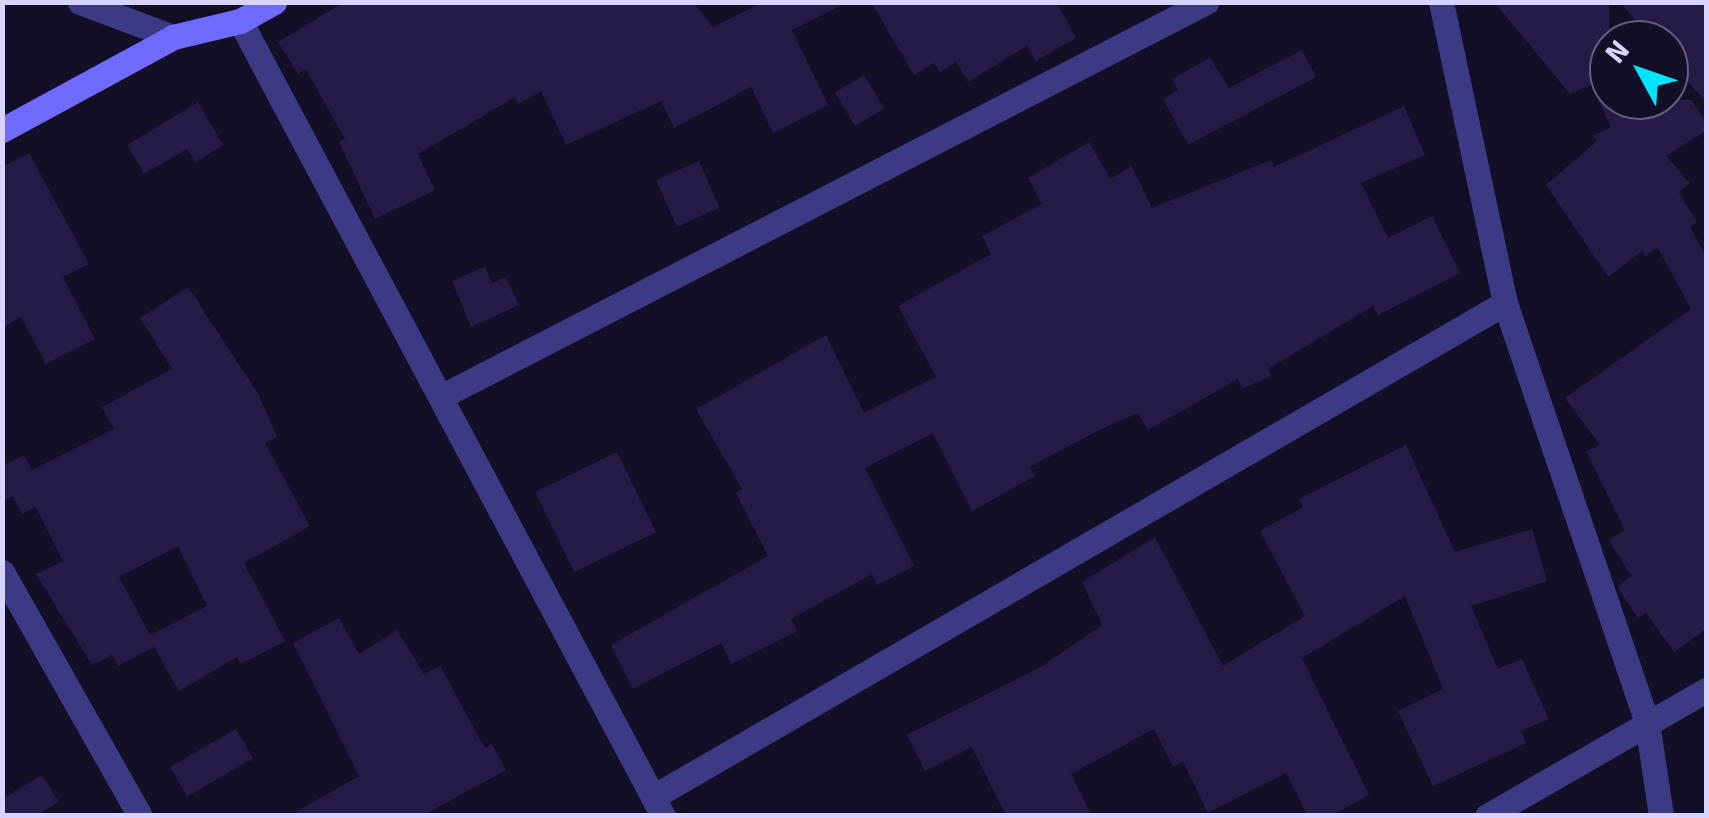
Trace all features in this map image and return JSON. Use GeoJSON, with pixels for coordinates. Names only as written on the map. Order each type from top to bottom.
{"type":"FeatureCollection","features":[{"type":"Feature","properties":{"kind":"street"},"geometry":{"type":"LineString","coordinates":[[80,2],[172,37]]}},
{"type":"Feature","properties":{"kind":"street"},"geometry":{"type":"LineString","coordinates":[[2,130],[172,37],[240,21],[274,2]]}},
{"type":"Feature","properties":{"kind":"street"},"geometry":{"type":"LineString","coordinates":[[442,396],[1206,2]]}},
{"type":"Feature","properties":{"kind":"street"},"geometry":{"type":"LineString","coordinates":[[1441,2],[1506,303],[1648,722],[1661,816]]}},
{"type":"Feature","properties":{"kind":"street"},"geometry":{"type":"LineString","coordinates":[[240,21],[658,806],[1506,303]]}},
{"type":"Feature","properties":{"kind":"street"},"geometry":{"type":"LineString","coordinates":[[2,572],[140,816]]}},
{"type":"Feature","properties":{"kind":"street"},"geometry":{"type":"LineString","coordinates":[[1487,816],[1706,690]]}},
{"type":"Feature","properties":{"kind":"building"},"geometry":{"type":"Polygon","coordinates":[[[344,2],[693,2],[713,27],[763,2],[848,2],[792,30],[828,105],[773,133],[751,87],[674,128],[661,101],[566,145],[541,91],[518,104],[515,97],[418,154],[435,190],[375,219],[339,142],[345,139],[306,69],[298,74],[278,42],[344,2]]]}},
{"type":"Feature","properties":{"kind":"building"},"geometry":{"type":"Polygon","coordinates":[[[871,2],[1056,2],[1076,38],[1036,61],[1027,46],[968,82],[956,62],[940,73],[934,63],[914,75],[871,2]]]}},
{"type":"Feature","properties":{"kind":"building"},"geometry":{"type":"Polygon","coordinates":[[[1494,2],[1609,2],[1609,20],[1589,20],[1589,86],[1570,94],[1494,2]]]}},
{"type":"Feature","properties":{"kind":"building"},"geometry":{"type":"Polygon","coordinates":[[[1620,2],[1706,2],[1706,103],[1689,83],[1689,20],[1635,20],[1620,2]]]}},
{"type":"Feature","properties":{"kind":"building"},"geometry":{"type":"Polygon","coordinates":[[[1302,50],[1316,77],[1188,145],[1163,99],[1178,90],[1172,79],[1210,57],[1229,88],[1302,50]]]}},
{"type":"Feature","properties":{"kind":"building"},"geometry":{"type":"Polygon","coordinates":[[[864,75],[884,108],[855,126],[835,93],[864,75]]]}},
{"type":"Feature","properties":{"kind":"building"},"geometry":{"type":"Polygon","coordinates":[[[1689,100],[1706,123],[1706,131],[1666,156],[1690,183],[1679,192],[1697,222],[1690,227],[1706,256],[1706,629],[1674,652],[1646,613],[1638,618],[1620,592],[1618,586],[1631,576],[1609,540],[1625,530],[1586,451],[1600,445],[1565,398],[1691,309],[1658,248],[1645,256],[1642,251],[1608,277],[1546,185],[1597,141],[1593,136],[1611,127],[1608,120],[1689,120],[1689,100]]]}},
{"type":"Feature","properties":{"kind":"building"},"geometry":{"type":"Polygon","coordinates":[[[198,102],[223,145],[195,162],[187,149],[144,174],[127,145],[198,102]]]}},
{"type":"Feature","properties":{"kind":"building"},"geometry":{"type":"Polygon","coordinates":[[[1404,106],[1425,155],[1361,183],[1388,238],[1432,216],[1460,273],[1378,315],[1373,306],[1268,369],[1271,376],[1242,389],[1238,379],[1148,430],[1138,413],[1099,430],[1030,467],[1035,476],[972,511],[933,433],[865,468],[914,566],[877,585],[872,574],[791,619],[797,631],[731,664],[721,643],[633,689],[611,645],[768,556],[736,493],[742,489],[696,409],[826,335],[864,413],[936,377],[898,306],[991,254],[982,236],[1042,204],[1028,178],[1089,142],[1110,179],[1132,166],[1152,208],[1271,160],[1274,167],[1404,106]]]}},
{"type":"Feature","properties":{"kind":"building"},"geometry":{"type":"Polygon","coordinates":[[[29,153],[89,264],[63,277],[95,339],[46,364],[21,317],[2,328],[2,167],[29,153]]]}},
{"type":"Feature","properties":{"kind":"building"},"geometry":{"type":"Polygon","coordinates":[[[699,161],[720,208],[677,227],[656,180],[699,161]]]}},
{"type":"Feature","properties":{"kind":"building"},"geometry":{"type":"Polygon","coordinates":[[[485,267],[492,283],[506,277],[519,305],[471,327],[452,281],[485,267]]]}},
{"type":"Feature","properties":{"kind":"building"},"geometry":{"type":"Polygon","coordinates":[[[188,287],[259,395],[277,437],[265,443],[310,526],[244,563],[285,641],[241,664],[237,657],[179,691],[154,647],[118,666],[112,655],[92,665],[36,574],[63,561],[36,507],[22,514],[13,496],[2,501],[2,466],[24,455],[32,470],[114,429],[102,407],[172,369],[140,318],[188,287]],[[178,546],[119,577],[150,635],[207,606],[178,546]]]}},
{"type":"Feature","properties":{"kind":"building"},"geometry":{"type":"Polygon","coordinates":[[[1406,445],[1455,552],[1532,529],[1547,581],[1471,606],[1498,669],[1522,659],[1549,719],[1521,731],[1526,743],[1433,786],[1398,711],[1443,689],[1405,596],[1302,658],[1369,795],[1331,816],[1308,816],[1286,773],[1208,813],[1183,762],[1173,767],[1154,729],[1071,774],[1092,816],[1006,816],[972,747],[925,771],[907,735],[1044,665],[1102,625],[1082,582],[1155,537],[1223,666],[1305,616],[1260,531],[1303,507],[1299,499],[1406,445]]]}},
{"type":"Feature","properties":{"kind":"building"},"geometry":{"type":"Polygon","coordinates":[[[617,452],[656,532],[574,572],[535,492],[617,452]]]}},
{"type":"Feature","properties":{"kind":"building"},"geometry":{"type":"Polygon","coordinates":[[[339,618],[359,654],[397,630],[424,674],[440,666],[485,748],[492,744],[506,770],[422,816],[289,816],[359,776],[293,643],[339,618]]]}},
{"type":"Feature","properties":{"kind":"building"},"geometry":{"type":"Polygon","coordinates":[[[236,729],[253,758],[187,796],[170,767],[236,729]]]}},
{"type":"Feature","properties":{"kind":"building"},"geometry":{"type":"Polygon","coordinates":[[[42,775],[59,802],[36,816],[2,816],[2,799],[42,775]]]}}]}
